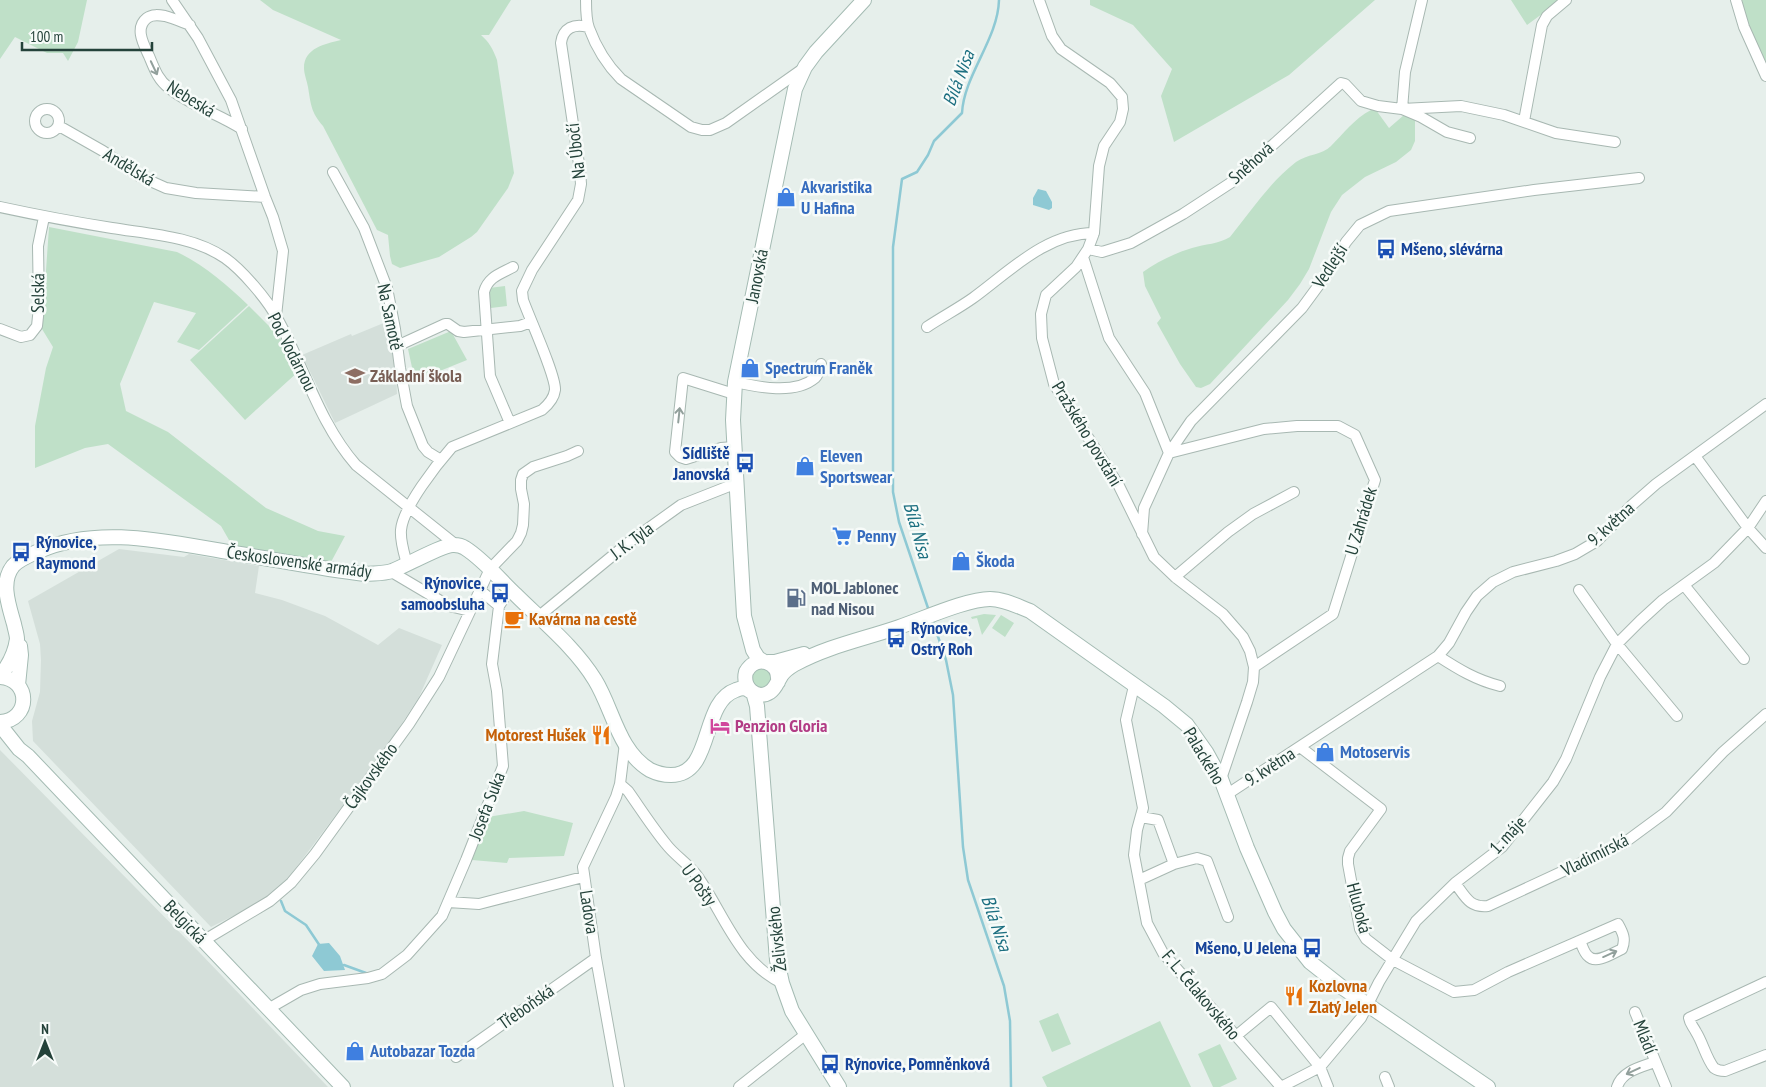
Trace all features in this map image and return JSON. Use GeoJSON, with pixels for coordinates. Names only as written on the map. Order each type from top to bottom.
{"type":"FeatureCollection","features":[{"type":"Feature","properties":{"kind":"street","name":"Nebeská"},"geometry":{"type":"LineString","coordinates":[[172,0],[190,25],[231,100],[273,217],[283,251],[276,316]]}},
{"type":"Feature","properties":{"kind":"street"},"geometry":{"type":"LineString","coordinates":[[586,0],[588,26],[605,60],[621,79],[691,127],[710,130],[726,123],[805,67]]}},
{"type":"Feature","properties":{"kind":"street","name":"Janovská"},"geometry":{"type":"LineString","coordinates":[[766,662],[758,658],[753,650],[746,630],[741,578],[734,447],[735,388],[795,89],[805,67],[816,52],[864,0]]}},
{"type":"Feature","properties":{"kind":"street","name":"Pražského povstání"},"geometry":{"type":"LineString","coordinates":[[1039,0],[1052,36],[1061,49],[1110,83],[1122,97],[1123,109],[1120,122],[1104,146],[1099,166],[1094,234],[1076,267],[1046,296],[1041,314],[1042,338],[1054,384],[1119,486],[1154,558],[1175,577],[1223,614],[1243,637],[1250,651],[1254,666],[1253,682],[1220,779]]}},
{"type":"Feature","properties":{"kind":"street"},"geometry":{"type":"LineString","coordinates":[[1402,109],[1405,72],[1422,0]]}},
{"type":"Feature","properties":{"kind":"street"},"geometry":{"type":"LineString","coordinates":[[1524,121],[1542,25],[1547,16],[1566,0]]}},
{"type":"Feature","properties":{"kind":"street"},"geometry":{"type":"LineString","coordinates":[[1736,0],[1744,27],[1766,76]]}},
{"type":"Feature","properties":{"kind":"street","name":"Nebeská"},"geometry":{"type":"LineString","coordinates":[[190,25],[166,16],[157,15],[148,17],[142,23],[140,30],[142,41],[156,74],[167,87],[188,102],[242,129]]}},
{"type":"Feature","properties":{"kind":"street","name":"Na Úbočí"},"geometry":{"type":"LineString","coordinates":[[407,564],[401,531],[403,520],[408,508],[441,460],[452,447],[542,410],[548,405],[555,389],[523,300],[522,291],[532,270],[578,200],[581,184],[561,43],[562,37],[570,27],[576,25],[588,26]]}},
{"type":"Feature","properties":{"kind":"street","name":"Sněhová"},"geometry":{"type":"LineString","coordinates":[[1085,253],[1102,252],[1131,243],[1183,214],[1232,182],[1341,83],[1345,84],[1361,101],[1378,106],[1402,109],[1461,106],[1504,115],[1556,133],[1615,142]]}},
{"type":"Feature","properties":{"kind":"street","name":"Sněhová"},"geometry":{"type":"LineString","coordinates":[[1402,109],[1421,117],[1447,132],[1470,138]]}},
{"type":"Feature","properties":{"kind":"street","name":"Andělská"},"geometry":{"type":"LineString","coordinates":[[58,126],[102,151],[139,176],[166,188],[196,193],[265,197]]}},
{"type":"Feature","properties":{"kind":"street","name":"Na Samotě"},"geometry":{"type":"LineString","coordinates":[[333,172],[364,228],[387,288],[407,406],[423,446],[428,452],[441,460]]}},
{"type":"Feature","properties":{"kind":"street","name":"Vedlejší"},"geometry":{"type":"LineString","coordinates":[[1142,535],[1144,508],[1170,453],[1190,421],[1302,308],[1327,274],[1346,242],[1360,226],[1389,211],[1534,190],[1639,178]]}},
{"type":"Feature","properties":{"kind":"street","name":"Pod Vodárnou"},"geometry":{"type":"LineString","coordinates":[[0,207],[44,217],[184,240],[224,258],[248,279],[276,316],[337,442],[356,465],[456,545]]}},
{"type":"Feature","properties":{"kind":"street","name":"Selská"},"geometry":{"type":"LineString","coordinates":[[0,329],[21,337],[30,336],[37,326],[39,307],[38,246],[44,217]]}},
{"type":"Feature","properties":{"kind":"street"},"geometry":{"type":"LineString","coordinates":[[927,327],[972,299],[1020,262],[1046,245],[1062,238],[1083,233],[1094,234]]}},
{"type":"Feature","properties":{"kind":"street"},"geometry":{"type":"LineString","coordinates":[[1085,253],[1109,338],[1145,393],[1170,453]]}},
{"type":"Feature","properties":{"kind":"street"},"geometry":{"type":"LineString","coordinates":[[510,423],[490,376],[484,292],[490,278],[513,267]]}},
{"type":"Feature","properties":{"kind":"street"},"geometry":{"type":"LineString","coordinates":[[397,346],[445,324],[462,332],[520,326],[531,322]]}},
{"type":"Feature","properties":{"kind":"street"},"geometry":{"type":"LineString","coordinates":[[734,447],[721,448],[686,459],[680,457],[675,452],[683,378],[735,388],[795,387],[817,376],[821,364]]}},
{"type":"Feature","properties":{"kind":"street","name":"9. května"},"geometry":{"type":"LineString","coordinates":[[1226,795],[1438,656],[1449,643],[1477,596],[1493,582],[1513,572],[1575,554],[1597,541],[1632,505],[1656,484],[1766,404]]}},
{"type":"Feature","properties":{"kind":"street","name":"U Zahrádek"},"geometry":{"type":"LineString","coordinates":[[1170,453],[1264,429],[1297,426],[1338,426],[1355,435],[1375,480],[1333,614],[1254,666]]}},
{"type":"Feature","properties":{"kind":"street"},"geometry":{"type":"LineString","coordinates":[[490,569],[517,541],[522,532],[524,524],[524,504],[521,489],[523,474],[533,467],[578,451]]}},
{"type":"Feature","properties":{"kind":"street"},"geometry":{"type":"LineString","coordinates":[[1695,456],[1748,528],[1766,548]]}},
{"type":"Feature","properties":{"kind":"street","name":"J. K. Tyla"},"geometry":{"type":"LineString","coordinates":[[538,617],[628,543],[681,504],[737,483]]}},
{"type":"Feature","properties":{"kind":"street"},"geometry":{"type":"LineString","coordinates":[[1175,577],[1228,532],[1253,514],[1294,492]]}},
{"type":"Feature","properties":{"kind":"street","name":"1. máje"},"geometry":{"type":"LineString","coordinates":[[1320,1067],[1362,1018],[1378,982],[1416,921],[1455,883],[1502,846],[1553,782],[1566,759],[1600,677],[1618,644],[1640,621],[1684,584],[1714,563],[1748,528],[1766,501]]}},
{"type":"Feature","properties":{"kind":"street","name":"Československé armády"},"geometry":{"type":"LineString","coordinates":[[16,716],[23,701],[18,685],[21,650],[5,591],[6,581],[13,566],[29,555],[48,547],[64,542],[87,539],[119,538],[160,541],[365,574],[390,572],[444,547],[456,545]]}},
{"type":"Feature","properties":{"kind":"street"},"geometry":{"type":"LineString","coordinates":[[456,545],[467,549],[490,569],[573,651],[596,680],[625,743],[633,755],[650,770],[665,775],[676,775],[688,769],[698,759],[719,704],[728,694],[740,688],[745,688],[762,695],[774,687],[777,672],[775,668],[766,662],[754,663],[740,678],[721,691],[715,704],[712,720]]}},
{"type":"Feature","properties":{"kind":"street","name":"Čajkovského"},"geometry":{"type":"LineString","coordinates":[[203,941],[270,901],[291,883],[315,854],[409,724],[439,677],[490,569]]}},
{"type":"Feature","properties":{"kind":"street"},"geometry":{"type":"LineString","coordinates":[[390,572],[449,606],[470,611]]}},
{"type":"Feature","properties":{"kind":"street","name":"Janovská"},"geometry":{"type":"LineString","coordinates":[[741,578],[738,624],[747,660],[746,670]]}},
{"type":"Feature","properties":{"kind":"street"},"geometry":{"type":"LineString","coordinates":[[1684,584],[1744,659]]}},
{"type":"Feature","properties":{"kind":"street","name":"Josefa Suka"},"geometry":{"type":"LineString","coordinates":[[268,1009],[301,990],[320,984],[352,981],[382,974],[407,955],[442,916],[503,766],[492,664],[499,606],[510,589]]}},
{"type":"Feature","properties":{"kind":"street"},"geometry":{"type":"LineString","coordinates":[[1579,590],[1618,644],[1677,716]]}},
{"type":"Feature","properties":{"kind":"street"},"geometry":{"type":"LineString","coordinates":[[481,591],[499,606]]}},
{"type":"Feature","properties":{"kind":"street","name":"Palackého"},"geometry":{"type":"LineString","coordinates":[[774,687],[789,668],[820,652],[980,600],[1002,600],[1030,611],[1164,706],[1187,725],[1197,738],[1220,779],[1247,848],[1284,929],[1304,955],[1317,968],[1488,1087]]}},
{"type":"Feature","properties":{"kind":"street"},"geometry":{"type":"LineString","coordinates":[[17,639],[12,659],[0,677],[10,679],[18,685]]}},
{"type":"Feature","properties":{"kind":"street","name":"Palackého"},"geometry":{"type":"LineString","coordinates":[[766,662],[775,662],[800,654],[820,652]]}},
{"type":"Feature","properties":{"kind":"street"},"geometry":{"type":"LineString","coordinates":[[1438,656],[1466,674],[1483,682],[1500,686]]}},
{"type":"Feature","properties":{"kind":"street"},"geometry":{"type":"LineString","coordinates":[[746,670],[746,683],[752,692]]}},
{"type":"Feature","properties":{"kind":"street","name":"F. L. Čelakovského"},"geometry":{"type":"LineString","coordinates":[[1134,686],[1126,720],[1143,808],[1137,830],[1134,855],[1147,923],[1163,953],[1281,1087]]}},
{"type":"Feature","properties":{"kind":"street","name":"Želivského"},"geometry":{"type":"LineString","coordinates":[[763,777],[765,720],[774,687]]}},
{"type":"Feature","properties":{"kind":"street","name":"Želivského"},"geometry":{"type":"LineString","coordinates":[[752,692],[757,701],[777,960],[782,983],[792,1011],[839,1087]]}},
{"type":"Feature","properties":{"kind":"street","name":"Vladimírská"},"geometry":{"type":"LineString","coordinates":[[1455,883],[1469,903],[1479,907],[1488,906],[1624,843],[1666,812],[1723,752],[1766,714]]}},
{"type":"Feature","properties":{"kind":"street"},"geometry":{"type":"LineString","coordinates":[[0,723],[16,716]]}},
{"type":"Feature","properties":{"kind":"street","name":"Belgická"},"geometry":{"type":"LineString","coordinates":[[16,716],[18,730],[28,756]]}},
{"type":"Feature","properties":{"kind":"street","name":"Belgická"},"geometry":{"type":"LineString","coordinates":[[0,723],[19,749],[28,756],[342,1087]]}},
{"type":"Feature","properties":{"kind":"street","name":"Ladova"},"geometry":{"type":"LineString","coordinates":[[619,1087],[596,958],[583,867],[586,857],[616,797],[620,784],[625,743]]}},
{"type":"Feature","properties":{"kind":"street","name":"Hluboká"},"geometry":{"type":"LineString","coordinates":[[1300,747],[1381,808],[1350,851],[1348,864],[1360,929],[1366,939],[1393,960],[1454,992],[1474,990],[1508,972],[1580,941]]}},
{"type":"Feature","properties":{"kind":"street","name":"U Pošty"},"geometry":{"type":"LineString","coordinates":[[620,784],[628,791],[666,845],[697,876],[730,931],[754,965],[768,976],[782,983]]}},
{"type":"Feature","properties":{"kind":"street"},"geometry":{"type":"LineString","coordinates":[[1141,817],[1158,820],[1174,864]]}},
{"type":"Feature","properties":{"kind":"street"},"geometry":{"type":"LineString","coordinates":[[1139,880],[1174,864],[1197,858],[1207,861],[1228,917]]}},
{"type":"Feature","properties":{"kind":"street"},"geometry":{"type":"LineString","coordinates":[[448,902],[479,904],[583,877]]}},
{"type":"Feature","properties":{"kind":"street","name":"Třeboňská"},"geometry":{"type":"LineString","coordinates":[[456,1057],[596,958]]}},
{"type":"Feature","properties":{"kind":"street"},"geometry":{"type":"LineString","coordinates":[[1766,982],[1689,1018],[1690,1024],[1714,1067],[1719,1071],[1725,1071],[1766,1055]]}},
{"type":"Feature","properties":{"kind":"street"},"geometry":{"type":"LineString","coordinates":[[1236,1036],[1271,1007],[1320,1067],[1328,1087]]}},
{"type":"Feature","properties":{"kind":"street","name":"Mládí"},"geometry":{"type":"LineString","coordinates":[[1635,1012],[1666,1087]]}},
{"type":"Feature","properties":{"kind":"street"},"geometry":{"type":"LineString","coordinates":[[739,1087],[806,1034]]}},
{"type":"Feature","properties":{"kind":"street","name":"Mládí"},"geometry":{"type":"LineString","coordinates":[[1617,1087],[1623,1076],[1655,1062]]}},
{"type":"Feature","properties":{"kind":"street"},"geometry":{"type":"LineString","coordinates":[[1281,1087],[1320,1067]]}},
{"type":"Feature","properties":{"kind":"street"},"geometry":{"type":"LineString","coordinates":[[1385,1077],[1389,1087]]}},
{"type":"Feature","properties":{"kind":"shaded area","name":"Základní škola"},"geometry":{"type":"Polygon","coordinates":[[[391,320],[395,349],[397,394],[335,423],[302,355],[351,334],[352,336],[391,320]]]}},
{"type":"Feature","properties":{"kind":"shaded area"},"geometry":{"type":"Polygon","coordinates":[[[119,549],[184,557],[189,554],[259,566],[255,593],[282,600],[325,616],[378,645],[399,628],[442,645],[419,697],[386,748],[283,885],[267,899],[211,927],[33,741],[32,721],[40,692],[41,660],[40,644],[28,601],[119,549]]]}},
{"type":"Feature","properties":{"kind":"shaded area"},"geometry":{"type":"Polygon","coordinates":[[[0,750],[201,954],[328,1087],[0,1087],[0,750]]]}},
{"type":"Feature","properties":{"kind":"green space"},"geometry":{"type":"Polygon","coordinates":[[[0,0],[87,0],[78,42],[68,61],[63,53],[47,53],[15,37],[0,59],[0,0]]]}},
{"type":"Feature","properties":{"kind":"green space"},"geometry":{"type":"Polygon","coordinates":[[[260,0],[511,0],[489,35],[481,35],[494,52],[497,60],[514,173],[508,188],[477,232],[439,257],[400,268],[392,264],[388,235],[377,230],[311,104],[304,70],[305,61],[311,51],[316,48],[341,40],[273,10],[260,0]]]}},
{"type":"Feature","properties":{"kind":"green space"},"geometry":{"type":"Polygon","coordinates":[[[1090,0],[1375,0],[1289,75],[1174,142],[1161,96],[1172,69],[1133,25],[1090,5],[1090,0]]]}},
{"type":"Feature","properties":{"kind":"green space"},"geometry":{"type":"Polygon","coordinates":[[[1511,0],[1561,0],[1527,25],[1511,0]]]}},
{"type":"Feature","properties":{"kind":"green space"},"geometry":{"type":"Polygon","coordinates":[[[1742,0],[1766,0],[1766,66],[1746,19],[1742,0]]]}},
{"type":"Feature","properties":{"kind":"green space"},"geometry":{"type":"Polygon","coordinates":[[[1371,110],[1376,110],[1389,128],[1404,115],[1410,115],[1415,119],[1415,141],[1411,150],[1396,162],[1365,177],[1342,195],[1331,212],[1309,269],[1288,300],[1210,384],[1201,388],[1196,387],[1180,364],[1157,323],[1161,318],[1145,286],[1143,272],[1179,252],[1230,237],[1278,178],[1300,159],[1327,149],[1354,122],[1371,110]]]}},
{"type":"Feature","properties":{"kind":"green space"},"geometry":{"type":"Polygon","coordinates":[[[49,227],[177,252],[214,276],[248,305],[199,350],[177,342],[196,313],[154,302],[120,384],[126,411],[168,432],[266,508],[318,531],[345,536],[331,562],[233,547],[221,526],[108,444],[85,448],[35,468],[35,426],[46,368],[53,347],[42,329],[49,227]]]}},
{"type":"Feature","properties":{"kind":"green space"},"geometry":{"type":"Polygon","coordinates":[[[505,286],[507,306],[491,308],[489,288],[505,286]]]}},
{"type":"Feature","properties":{"kind":"green space"},"geometry":{"type":"Polygon","coordinates":[[[249,306],[279,336],[299,371],[245,420],[190,360],[249,306]]]}},
{"type":"Feature","properties":{"kind":"green space"},"geometry":{"type":"Polygon","coordinates":[[[451,331],[467,360],[415,381],[408,349],[451,331]]]}},
{"type":"Feature","properties":{"kind":"green space"},"geometry":{"type":"Polygon","coordinates":[[[984,614],[996,615],[982,635],[977,618],[972,619],[971,617],[984,614]]]}},
{"type":"Feature","properties":{"kind":"green space"},"geometry":{"type":"Polygon","coordinates":[[[1001,615],[1014,623],[1005,637],[992,628],[1001,615]]]}},
{"type":"Feature","properties":{"kind":"green space"},"geometry":{"type":"Polygon","coordinates":[[[761,668],[768,671],[771,678],[768,685],[761,688],[754,685],[751,678],[754,671],[761,668]]]}},
{"type":"Feature","properties":{"kind":"green space"},"geometry":{"type":"Polygon","coordinates":[[[524,811],[573,823],[564,856],[509,858],[507,863],[472,860],[488,817],[524,811]]]}},
{"type":"Feature","properties":{"kind":"green space"},"geometry":{"type":"Polygon","coordinates":[[[1058,1013],[1071,1044],[1052,1052],[1039,1021],[1058,1013]]]}},
{"type":"Feature","properties":{"kind":"green space"},"geometry":{"type":"Polygon","coordinates":[[[1160,1021],[1191,1087],[1047,1087],[1042,1077],[1160,1021]]]}},
{"type":"Feature","properties":{"kind":"green space"},"geometry":{"type":"Polygon","coordinates":[[[1220,1044],[1237,1079],[1220,1087],[1213,1087],[1198,1054],[1220,1044]]]}},
{"type":"Feature","properties":{"kind":"water"},"geometry":{"type":"Polygon","coordinates":[[[1038,189],[1046,191],[1052,202],[1052,208],[1049,210],[1033,205],[1033,198],[1038,189]]]}},
{"type":"Feature","properties":{"kind":"water"},"geometry":{"type":"Polygon","coordinates":[[[329,943],[340,956],[345,970],[324,971],[312,956],[318,944],[329,943]]]}},
{"type":"Feature","properties":{"kind":"waterway","name":"Bílá Nisa"},"geometry":{"type":"LineString","coordinates":[[929,611],[899,522],[893,492],[893,247],[902,179],[917,172],[934,141],[962,113],[968,85],[993,29],[999,0]]}},
{"type":"Feature","properties":{"kind":"waterway","name":"Bílá Nisa"},"geometry":{"type":"LineString","coordinates":[[932,619],[946,660],[953,695],[963,847],[968,880],[1004,986],[1010,1021],[1011,1087]]}},
{"type":"Feature","properties":{"kind":"waterway"},"geometry":{"type":"LineString","coordinates":[[281,901],[285,911],[306,925],[320,946]]}},
{"type":"Feature","properties":{"kind":"waterway"},"geometry":{"type":"LineString","coordinates":[[344,965],[366,973]]}},
{"type":"Feature","properties":{"kind":"place","name":"Akvaristika U Hafina"},"geometry":{"type":"Point","coordinates":[786,197]}},
{"type":"Feature","properties":{"kind":"place","name":"Mšeno, slévárna"},"geometry":{"type":"Point","coordinates":[1386,249]}},
{"type":"Feature","properties":{"kind":"place","name":"Spectrum Franěk"},"geometry":{"type":"Point","coordinates":[750,368]}},
{"type":"Feature","properties":{"kind":"place","name":"Základní škola"},"geometry":{"type":"Point","coordinates":[355,376]}},
{"type":"Feature","properties":{"kind":"place","name":"Sídliště Janovská"},"geometry":{"type":"Point","coordinates":[745,463]}},
{"type":"Feature","properties":{"kind":"place","name":"Eleven Sportswear"},"geometry":{"type":"Point","coordinates":[805,466]}},
{"type":"Feature","properties":{"kind":"place","name":"Penny"},"geometry":{"type":"Point","coordinates":[842,536]}},
{"type":"Feature","properties":{"kind":"place","name":"Rýnovice, Raymond"},"geometry":{"type":"Point","coordinates":[21,552]}},
{"type":"Feature","properties":{"kind":"place","name":"Škoda"},"geometry":{"type":"Point","coordinates":[961,561]}},
{"type":"Feature","properties":{"kind":"place","name":"Rýnovice, samoobsluha"},"geometry":{"type":"Point","coordinates":[500,593]}},
{"type":"Feature","properties":{"kind":"place","name":"MOL Jablonec nad Nisou"},"geometry":{"type":"Point","coordinates":[796,598]}},
{"type":"Feature","properties":{"kind":"place","name":"Kavárna na cestě"},"geometry":{"type":"Point","coordinates":[514,619]}},
{"type":"Feature","properties":{"kind":"place","name":"Rýnovice, Ostrý Roh"},"geometry":{"type":"Point","coordinates":[896,638]}},
{"type":"Feature","properties":{"kind":"place","name":"Penzion Gloria"},"geometry":{"type":"Point","coordinates":[720,726]}},
{"type":"Feature","properties":{"kind":"place","name":"Motorest Hušek"},"geometry":{"type":"Point","coordinates":[601,735]}},
{"type":"Feature","properties":{"kind":"place","name":"Motoservis"},"geometry":{"type":"Point","coordinates":[1325,752]}},
{"type":"Feature","properties":{"kind":"place","name":"Mšeno, U Jelena"},"geometry":{"type":"Point","coordinates":[1312,948]}},
{"type":"Feature","properties":{"kind":"place","name":"Kozlovna Zlatý Jelen"},"geometry":{"type":"Point","coordinates":[1294,996]}},
{"type":"Feature","properties":{"kind":"place","name":"Autobazar Tozda"},"geometry":{"type":"Point","coordinates":[355,1051]}},
{"type":"Feature","properties":{"kind":"place","name":"Rýnovice, Pomněnková"},"geometry":{"type":"Point","coordinates":[830,1064]}}]}
